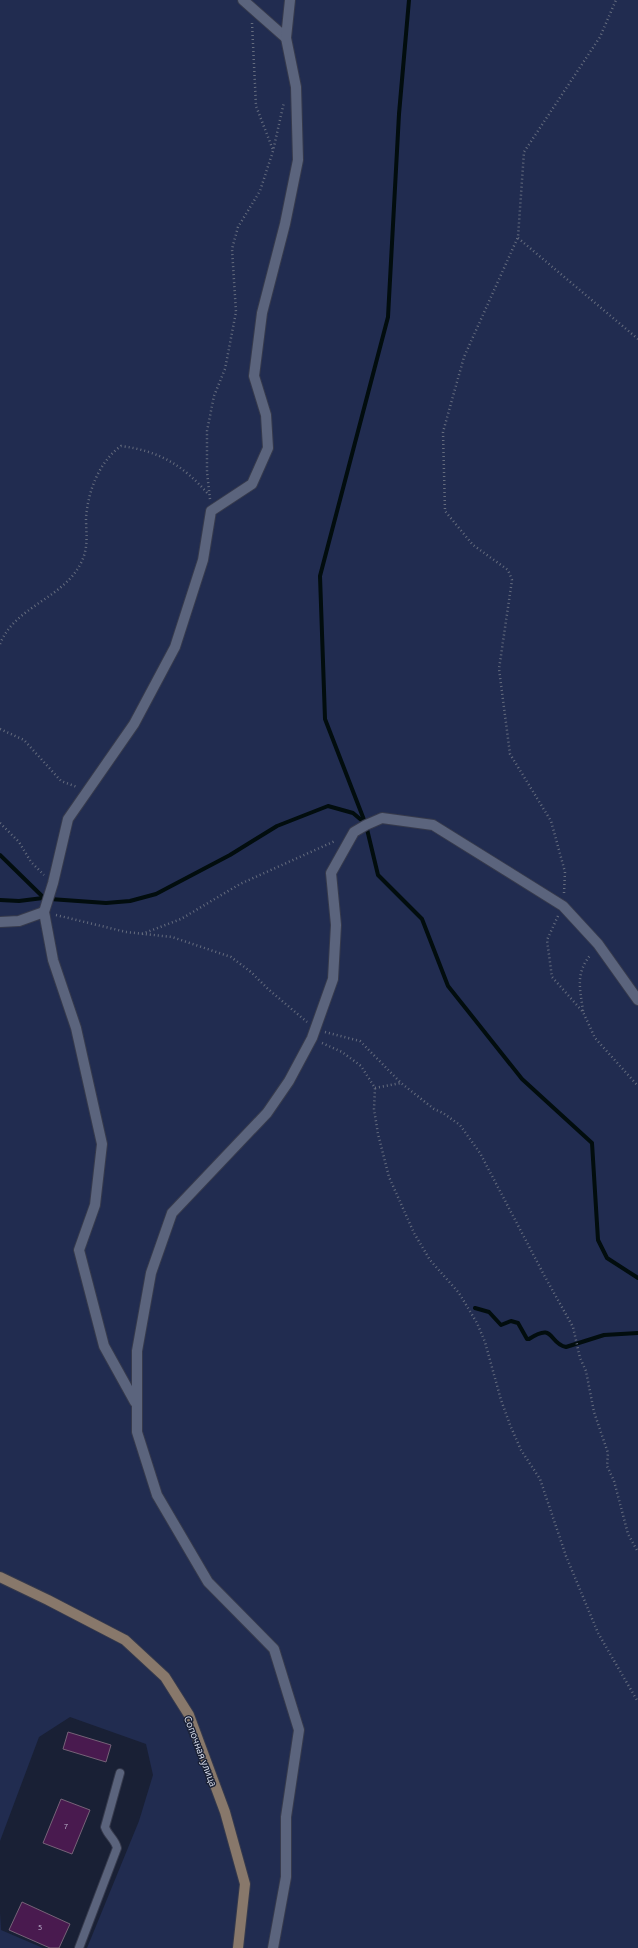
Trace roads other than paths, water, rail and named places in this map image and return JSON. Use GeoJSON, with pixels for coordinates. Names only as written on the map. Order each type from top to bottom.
{"type":"FeatureCollection","features":[{"type":"Feature","properties":{"kind":"main road","name":"Сопочная улица"},"geometry":{"type":"LineString","coordinates":[[0,1577],[125,1640],[165,1677],[189,1715],[224,1812],[245,1884],[238,1948]]}},
{"type":"Feature","properties":{"kind":"street"},"geometry":{"type":"LineString","coordinates":[[244,0],[286,38]]}},
{"type":"Feature","properties":{"kind":"street"},"geometry":{"type":"LineString","coordinates":[[136,1404],[104,1346],[79,1250],[96,1205],[102,1144],[76,1028],[53,960],[44,912],[53,883],[68,819],[134,724],[176,648],[203,560],[211,511],[252,484],[268,448],[266,415],[254,376],[262,313],[285,224],[298,160],[296,87],[286,38],[290,0]]}},
{"type":"Feature","properties":{"kind":"street"},"geometry":{"type":"LineString","coordinates":[[273,1948],[286,1877],[286,1817],[299,1730],[274,1649],[208,1582],[157,1495],[137,1432],[137,1351],[151,1273],[172,1214],[267,1113],[289,1080],[314,1033],[333,980],[336,925],[331,873],[354,832],[382,818],[433,825],[563,906],[598,944],[638,1000]]}},
{"type":"Feature","properties":{"kind":"street"},"geometry":{"type":"LineString","coordinates":[[0,922],[19,921],[44,912]]}},
{"type":"Feature","properties":{"kind":"lane"},"geometry":{"type":"LineString","coordinates":[[79,1948],[117,1848],[116,1842],[107,1834],[105,1827],[120,1773]]}},
{"type":"Feature","properties":{"kind":"waterway"},"geometry":{"type":"LineString","coordinates":[[409,0],[399,114],[388,317],[320,576],[325,719],[366,825],[378,875],[422,919],[448,986],[522,1079],[592,1143],[598,1240],[607,1258],[638,1278]]}},
{"type":"Feature","properties":{"kind":"waterway"},"geometry":{"type":"LineString","coordinates":[[50,899],[106,903],[130,901],[156,894],[230,855],[277,826],[328,806],[353,813],[366,824]]}},
{"type":"Feature","properties":{"kind":"waterway"},"geometry":{"type":"LineString","coordinates":[[0,855],[44,898]]}},
{"type":"Feature","properties":{"kind":"waterway"},"geometry":{"type":"LineString","coordinates":[[0,900],[19,901],[43,898]]}},
{"type":"Feature","properties":{"kind":"waterway"},"geometry":{"type":"LineString","coordinates":[[475,1308],[489,1312],[501,1325],[511,1321],[518,1323],[527,1339],[537,1334],[547,1333],[560,1345],[566,1347],[604,1335],[638,1333]]}}]}
